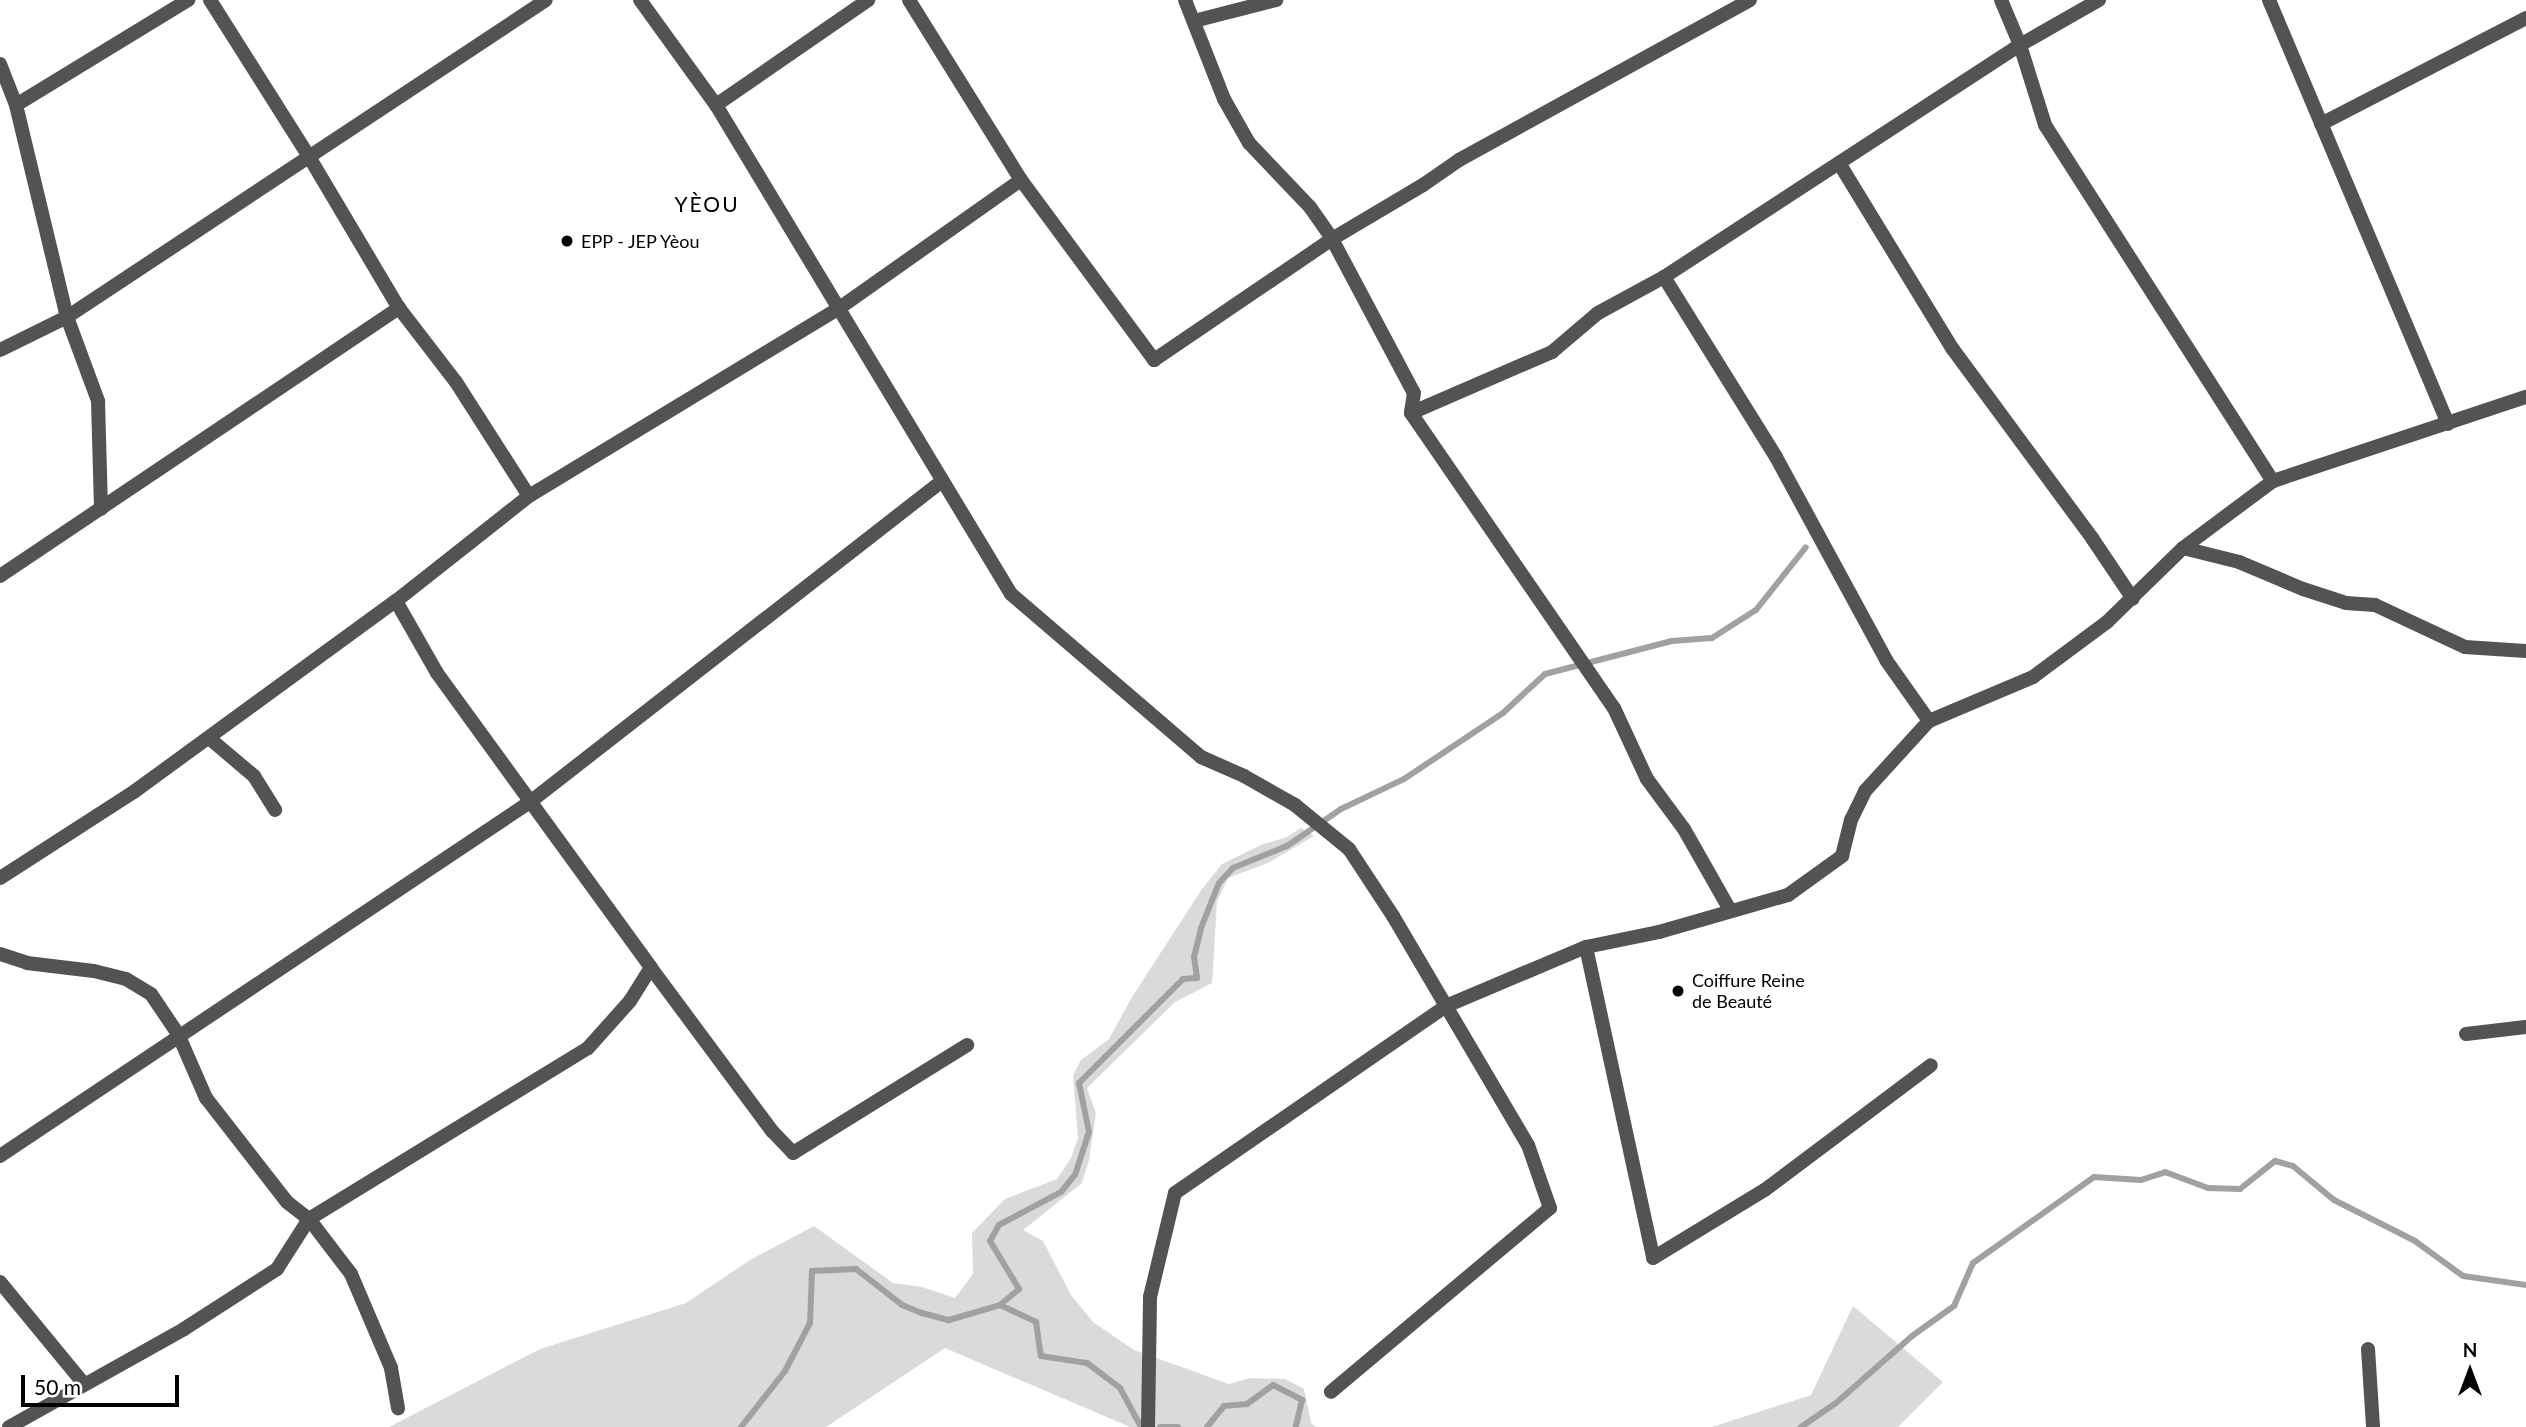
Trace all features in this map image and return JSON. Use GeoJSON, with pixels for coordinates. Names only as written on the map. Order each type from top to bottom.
{"type":"FeatureCollection","features":[{"type":"Feature","properties":{"kind":"street"},"geometry":{"type":"LineString","coordinates":[[16,106],[188,0]]}},
{"type":"Feature","properties":{"kind":"street"},"geometry":{"type":"LineString","coordinates":[[210,0],[308,155],[399,308],[456,382],[529,496]]}},
{"type":"Feature","properties":{"kind":"street"},"geometry":{"type":"LineString","coordinates":[[0,351],[67,317],[546,0]]}},
{"type":"Feature","properties":{"kind":"street"},"geometry":{"type":"LineString","coordinates":[[640,0],[716,106],[1011,594],[1201,758],[1244,776],[1318,822],[1349,849],[1528,1145],[1550,1208],[1331,1392]]}},
{"type":"Feature","properties":{"kind":"street"},"geometry":{"type":"LineString","coordinates":[[716,106],[869,0]]}},
{"type":"Feature","properties":{"kind":"street"},"geometry":{"type":"LineString","coordinates":[[909,0],[1021,180],[1154,360],[1332,239],[1423,185],[1459,160],[1749,0]]}},
{"type":"Feature","properties":{"kind":"street"},"geometry":{"type":"LineString","coordinates":[[1185,0],[1224,99],[1249,143],[1310,207],[1332,239],[1413,393],[1411,413],[1614,708],[1647,779],[1684,829],[1730,910]]}},
{"type":"Feature","properties":{"kind":"street"},"geometry":{"type":"LineString","coordinates":[[1194,21],[1276,0]]}},
{"type":"Feature","properties":{"kind":"street"},"geometry":{"type":"LineString","coordinates":[[2001,0],[2020,45],[2045,125],[2273,481]]}},
{"type":"Feature","properties":{"kind":"street"},"geometry":{"type":"LineString","coordinates":[[1411,413],[1552,352],[1598,313],[1664,277],[2020,45],[2099,0]]}},
{"type":"Feature","properties":{"kind":"street"},"geometry":{"type":"LineString","coordinates":[[2269,0],[2448,424]]}},
{"type":"Feature","properties":{"kind":"street"},"geometry":{"type":"LineString","coordinates":[[2321,124],[2526,18]]}},
{"type":"Feature","properties":{"kind":"street"},"geometry":{"type":"LineString","coordinates":[[0,64],[16,106],[67,317],[98,401],[101,509]]}},
{"type":"Feature","properties":{"kind":"street"},"geometry":{"type":"LineString","coordinates":[[1839,163],[1952,348],[2092,538],[2133,599]]}},
{"type":"Feature","properties":{"kind":"street"},"geometry":{"type":"LineString","coordinates":[[0,878],[135,792],[396,601],[529,496],[838,309],[1021,180]]}},
{"type":"Feature","properties":{"kind":"street"},"geometry":{"type":"LineString","coordinates":[[1664,277],[1776,457],[1886,660],[1929,721]]}},
{"type":"Feature","properties":{"kind":"street"},"geometry":{"type":"LineString","coordinates":[[0,576],[399,308]]}},
{"type":"Feature","properties":{"kind":"street"},"geometry":{"type":"LineString","coordinates":[[1148,1427],[1150,1297],[1175,1193],[1446,1006],[1586,947],[1659,932],[1787,895],[1842,856],[1852,820],[1865,792],[1929,721],[2033,677],[2133,599],[2183,548],[2273,481],[2526,397]]}},
{"type":"Feature","properties":{"kind":"street"},"geometry":{"type":"LineString","coordinates":[[0,1156],[178,1034],[530,802],[942,481]]}},
{"type":"Feature","properties":{"kind":"street"},"geometry":{"type":"LineString","coordinates":[[2183,548],[2239,562],[2303,589],[2346,603],[2375,605],[2465,647],[2526,651]]}},
{"type":"Feature","properties":{"kind":"street"},"geometry":{"type":"LineString","coordinates":[[396,601],[437,673],[651,968],[773,1132],[793,1153],[967,1045]]}},
{"type":"Feature","properties":{"kind":"street"},"geometry":{"type":"LineString","coordinates":[[209,737],[254,776],[275,810]]}},
{"type":"Feature","properties":{"kind":"street"},"geometry":{"type":"LineString","coordinates":[[1586,947],[1653,1258],[1766,1189],[1931,1065]]}},
{"type":"Feature","properties":{"kind":"street"},"geometry":{"type":"LineString","coordinates":[[0,954],[27,963],[94,971],[126,979],[151,994],[178,1034],[206,1098],[287,1202],[309,1219],[351,1274],[391,1368],[398,1408]]}},
{"type":"Feature","properties":{"kind":"street"},"geometry":{"type":"LineString","coordinates":[[9,1427],[184,1329],[277,1269],[309,1219],[588,1048],[630,1001],[651,968]]}},
{"type":"Feature","properties":{"kind":"street"},"geometry":{"type":"LineString","coordinates":[[2466,1034],[2526,1027]]}},
{"type":"Feature","properties":{"kind":"street"},"geometry":{"type":"LineString","coordinates":[[0,1282],[84,1384]]}},
{"type":"Feature","properties":{"kind":"street"},"geometry":{"type":"LineString","coordinates":[[2368,1349],[2373,1427]]}},
{"type":"Feature","properties":{"kind":"shaded area"},"geometry":{"type":"Polygon","coordinates":[[[1301,828],[1314,836],[1268,863],[1228,878],[1217,902],[1212,983],[1175,1002],[1087,1088],[1096,1113],[1089,1160],[1082,1183],[1023,1230],[1043,1241],[1071,1295],[1093,1322],[1134,1350],[1229,1384],[1250,1378],[1285,1379],[1304,1389],[1311,1423],[1316,1427],[1130,1427],[945,1348],[826,1427],[389,1427],[540,1349],[686,1303],[750,1260],[814,1226],[893,1283],[922,1287],[955,1298],[973,1274],[972,1233],[1005,1199],[1057,1179],[1071,1158],[1078,1138],[1073,1075],[1081,1060],[1109,1039],[1132,997],[1202,889],[1222,864],[1261,845],[1287,837],[1301,828]]]}},
{"type":"Feature","properties":{"kind":"shaded area"},"geometry":{"type":"Polygon","coordinates":[[[1853,1306],[1943,1382],[1898,1427],[1712,1427],[1811,1395],[1853,1306]]]}},
{"type":"Feature","properties":{"kind":"waterway"},"geometry":{"type":"LineString","coordinates":[[1000,1305],[1019,1289],[990,1241],[999,1225],[1061,1192],[1075,1175],[1089,1132],[1079,1083],[1183,979],[1197,978],[1194,957],[1201,928],[1219,883],[1233,868],[1287,846],[1341,809],[1404,779],[1503,713],[1545,674],[1672,641],[1712,638],[1756,610],[1806,547]]}},
{"type":"Feature","properties":{"kind":"waterway"},"geometry":{"type":"LineString","coordinates":[[1801,1427],[1836,1403],[1912,1336],[1954,1306],[1973,1263],[2094,1177],[2141,1180],[2165,1172],[2208,1188],[2240,1189],[2275,1161],[2293,1166],[2334,1200],[2415,1241],[2463,1276],[2526,1285]]}},
{"type":"Feature","properties":{"kind":"waterway"},"geometry":{"type":"LineString","coordinates":[[741,1427],[785,1371],[810,1323],[812,1271],[856,1269],[902,1305],[922,1313],[949,1320],[1000,1305],[1036,1322],[1041,1356],[1087,1363],[1120,1388],[1141,1427]]}},
{"type":"Feature","properties":{"kind":"waterway"},"geometry":{"type":"LineString","coordinates":[[1207,1427],[1224,1406],[1247,1404],[1273,1385],[1302,1400],[1296,1427]]}},
{"type":"Feature","properties":{"kind":"waterway"},"geometry":{"type":"LineString","coordinates":[[1160,1427],[1178,1427]]}},
{"type":"Feature","properties":{"kind":"place","name":"EPP - JEP Yèou"},"geometry":{"type":"Point","coordinates":[567,241]}},
{"type":"Feature","properties":{"kind":"place","name":"Coiffure Reine de Beauté"},"geometry":{"type":"Point","coordinates":[1678,991]}},
{"type":"Feature","properties":{"kind":"district","name":"YÈOU"},"geometry":{"type":"Point","coordinates":[707,204]}}]}
